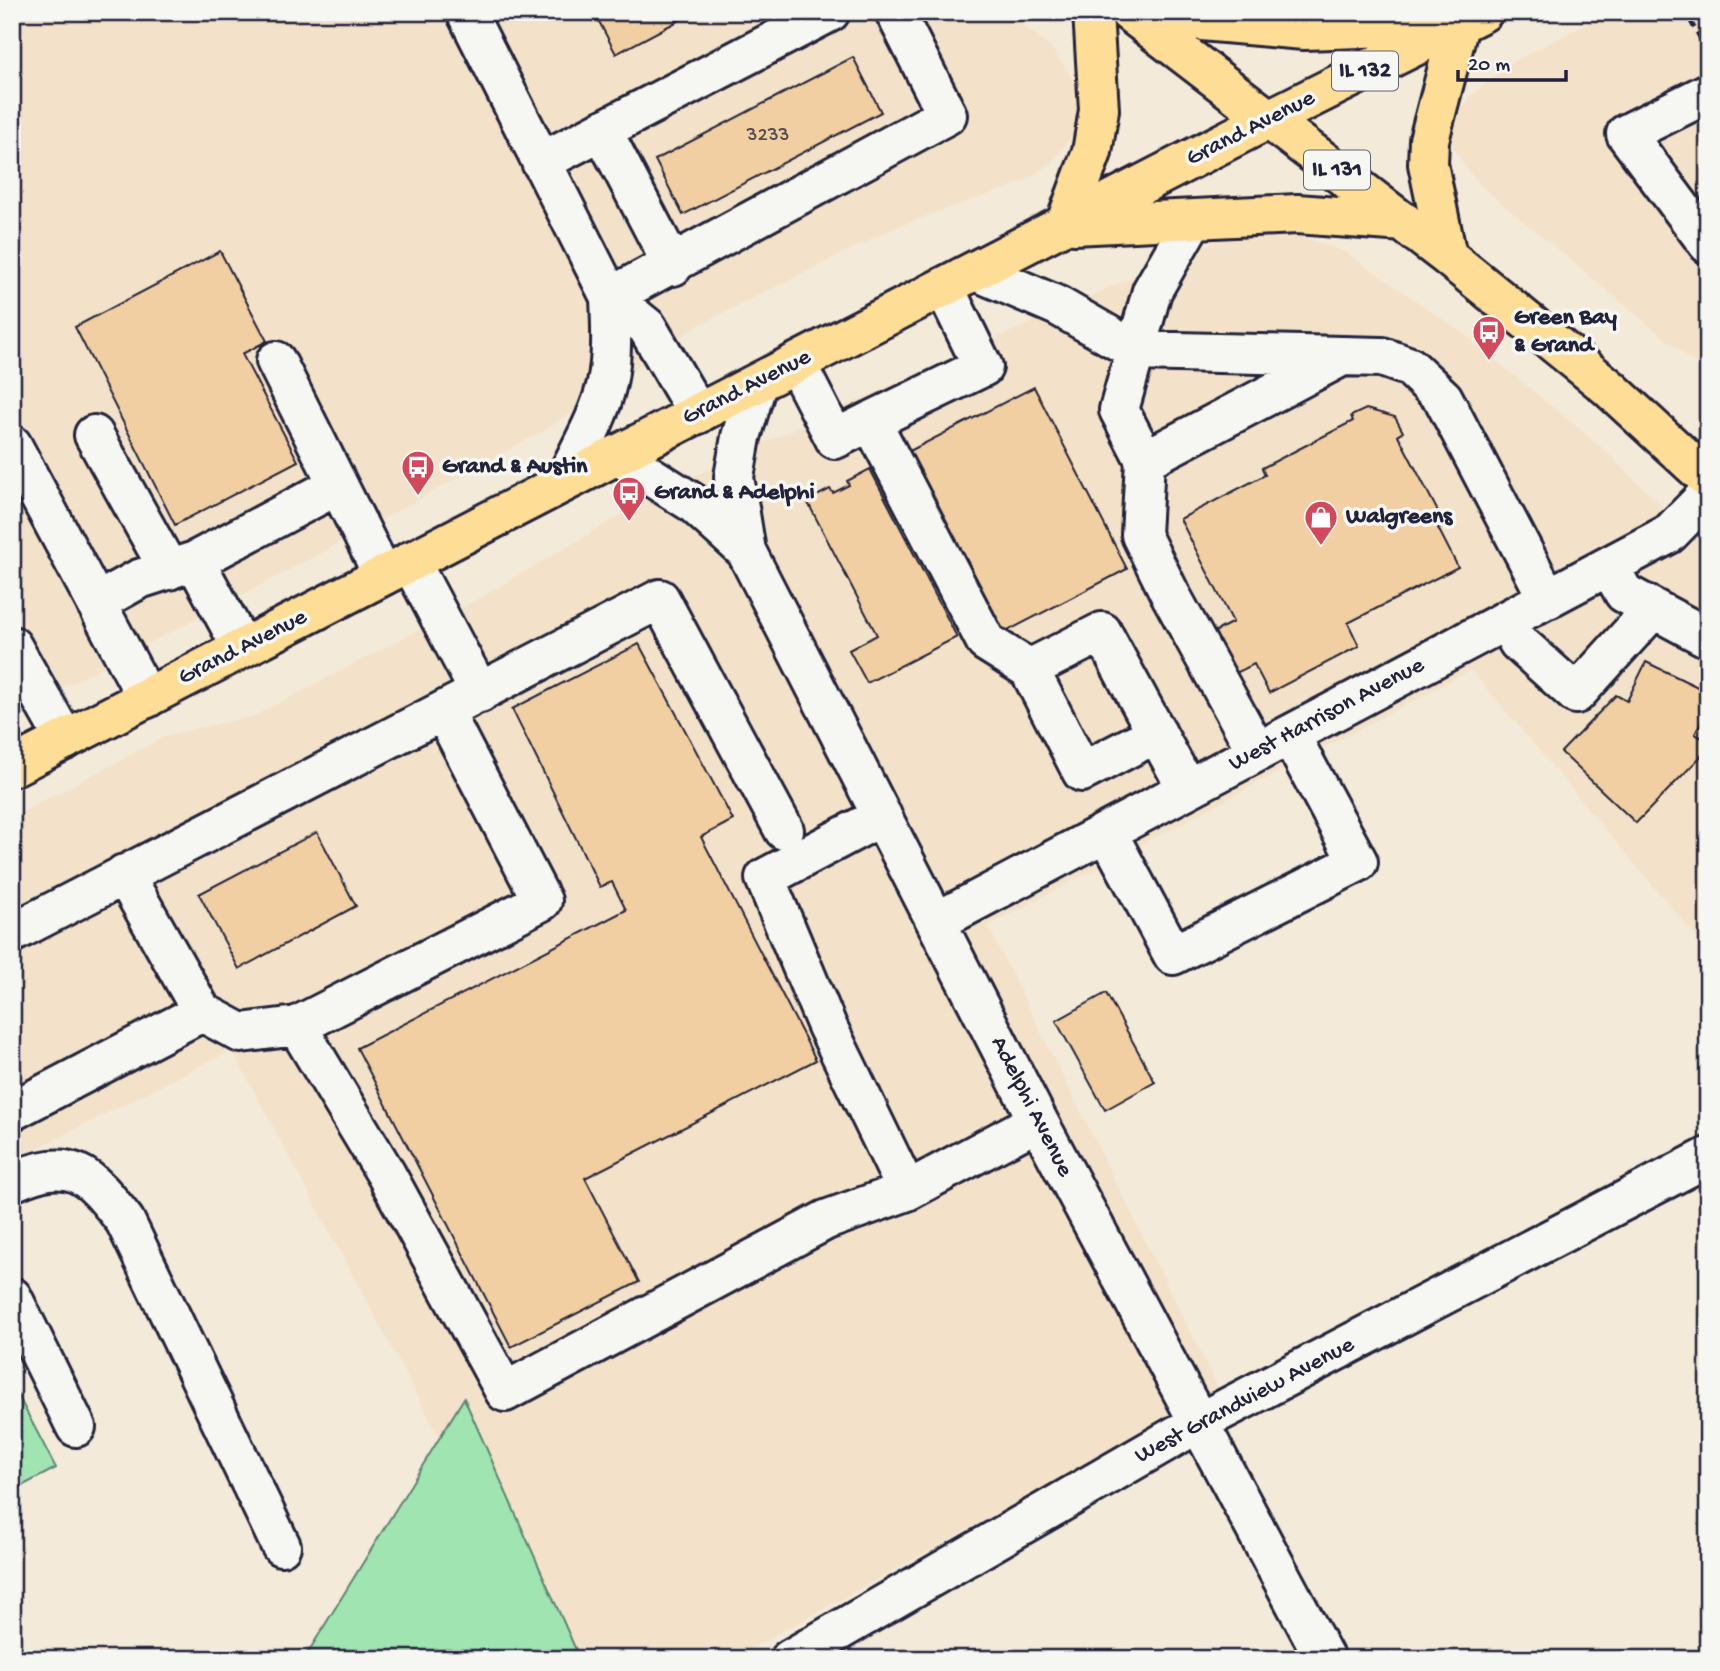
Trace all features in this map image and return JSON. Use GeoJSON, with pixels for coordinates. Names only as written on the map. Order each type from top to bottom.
{"type":"FeatureCollection","features":[{"type":"Feature","properties":{"kind":"main road"},"geometry":{"type":"LineString","coordinates":[[1093,12],[1100,110],[1092,152],[1065,225],[1297,214],[1404,222]]}},
{"type":"Feature","properties":{"kind":"main road"},"geometry":{"type":"LineString","coordinates":[[1131,13],[1304,30],[1471,18],[1429,140],[1428,164],[1447,256]]}},
{"type":"Feature","properties":{"kind":"main road"},"geometry":{"type":"LineString","coordinates":[[1131,13],[1271,118]]}},
{"type":"Feature","properties":{"kind":"main road","name":"Grand Avenue"},"geometry":{"type":"LineString","coordinates":[[12,767],[1271,118],[1471,18]]}},
{"type":"Feature","properties":{"kind":"main road","name":"IL 131"},"geometry":{"type":"LineString","coordinates":[[1271,118],[1608,387],[1708,478]]}},
{"type":"Feature","properties":{"kind":"street"},"geometry":{"type":"LineString","coordinates":[[466,12],[610,297],[647,327],[698,414]]}},
{"type":"Feature","properties":{"kind":"street"},"geometry":{"type":"LineString","coordinates":[[541,162],[830,12]]}},
{"type":"Feature","properties":{"kind":"street"},"geometry":{"type":"LineString","coordinates":[[610,297],[673,266],[947,116],[895,12]]}},
{"type":"Feature","properties":{"kind":"street"},"geometry":{"type":"LineString","coordinates":[[1708,93],[1626,134],[1708,244]]}},
{"type":"Feature","properties":{"kind":"street"},"geometry":{"type":"LineString","coordinates":[[602,130],[673,266]]}},
{"type":"Feature","properties":{"kind":"street"},"geometry":{"type":"LineString","coordinates":[[1107,832],[1173,955],[1358,862],[1169,592],[1141,535],[1146,460],[1119,410],[1152,291],[1192,221]]}},
{"type":"Feature","properties":{"kind":"street"},"geometry":{"type":"LineString","coordinates":[[960,279],[1058,306],[1136,351],[1382,357],[1410,367],[1443,398],[1548,599]]}},
{"type":"Feature","properties":{"kind":"street"},"geometry":{"type":"LineString","coordinates":[[796,363],[835,439],[983,367],[960,279]]}},
{"type":"Feature","properties":{"kind":"street"},"geometry":{"type":"LineString","coordinates":[[564,482],[595,418],[607,383],[611,343],[610,297]]}},
{"type":"Feature","properties":{"kind":"street"},"geometry":{"type":"LineString","coordinates":[[1146,460],[1339,358]]}},
{"type":"Feature","properties":{"kind":"street"},"geometry":{"type":"LineString","coordinates":[[276,361],[338,485],[480,693]]}},
{"type":"Feature","properties":{"kind":"street","name":"Adelphi Avenue"},"geometry":{"type":"LineString","coordinates":[[757,384],[741,437],[734,477],[746,551],[1038,1121],[1325,1659]]}},
{"type":"Feature","properties":{"kind":"street"},"geometry":{"type":"LineString","coordinates":[[871,421],[986,642],[1029,669],[1082,772],[1157,733]]}},
{"type":"Feature","properties":{"kind":"street"},"geometry":{"type":"LineString","coordinates":[[93,435],[182,566],[242,648]]}},
{"type":"Feature","properties":{"kind":"street"},"geometry":{"type":"LineString","coordinates":[[12,445],[147,698]]}},
{"type":"Feature","properties":{"kind":"street","name":"Adelphi Avenue"},"geometry":{"type":"LineString","coordinates":[[617,455],[693,503],[746,551]]}},
{"type":"Feature","properties":{"kind":"street"},"geometry":{"type":"LineString","coordinates":[[96,603],[139,579],[182,566],[338,485]]}},
{"type":"Feature","properties":{"kind":"street","name":"West Harrison Avenue"},"geometry":{"type":"LineString","coordinates":[[936,922],[1669,534],[1708,494]]}},
{"type":"Feature","properties":{"kind":"street"},"geometry":{"type":"LineString","coordinates":[[1609,566],[1624,593],[1708,638]]}},
{"type":"Feature","properties":{"kind":"street"},"geometry":{"type":"LineString","coordinates":[[12,933],[660,599],[784,830]]}},
{"type":"Feature","properties":{"kind":"street"},"geometry":{"type":"LineString","coordinates":[[1506,620],[1518,642],[1576,694],[1653,608]]}},
{"type":"Feature","properties":{"kind":"street"},"geometry":{"type":"LineString","coordinates":[[1029,669],[1102,632],[1187,789]]}},
{"type":"Feature","properties":{"kind":"street"},"geometry":{"type":"LineString","coordinates":[[12,646],[65,740]]}},
{"type":"Feature","properties":{"kind":"street"},"geometry":{"type":"LineString","coordinates":[[124,873],[202,1012],[240,1033],[297,1026],[542,901],[444,712]]}},
{"type":"Feature","properties":{"kind":"street"},"geometry":{"type":"LineString","coordinates":[[882,816],[765,878],[827,1026],[907,1191]]}},
{"type":"Feature","properties":{"kind":"street"},"geometry":{"type":"LineString","coordinates":[[12,1111],[202,1012]]}},
{"type":"Feature","properties":{"kind":"street"},"geometry":{"type":"LineString","coordinates":[[297,1026],[386,1174],[505,1392],[826,1220],[907,1191],[1038,1121]]}},
{"type":"Feature","properties":{"kind":"street","name":"West Grandview Avenue"},"geometry":{"type":"LineString","coordinates":[[790,1659],[1198,1423],[1708,1157]]}},
{"type":"Feature","properties":{"kind":"street"},"geometry":{"type":"LineString","coordinates":[[12,1182],[39,1170],[75,1170],[104,1194],[125,1221],[281,1546]]}},
{"type":"Feature","properties":{"kind":"street"},"geometry":{"type":"LineString","coordinates":[[12,1297],[76,1427]]}},
{"type":"Feature","properties":{"kind":"path"},"geometry":{"type":"LineString","coordinates":[[1691,22],[1700,38],[1708,44]]}},
{"type":"Feature","properties":{"kind":"shaded area"},"geometry":{"type":"Polygon","coordinates":[[[12,12],[1009,12],[1053,50],[1075,82],[1083,106],[1074,133],[1052,162],[1024,182],[896,227],[697,326],[549,428],[297,566],[12,714],[12,12]]]}},
{"type":"Feature","properties":{"kind":"shaded area"},"geometry":{"type":"Polygon","coordinates":[[[1610,12],[1708,12],[1708,374],[1482,187],[1465,167],[1452,145],[1455,119],[1469,97],[1510,63],[1610,12]]]}},
{"type":"Feature","properties":{"kind":"shaded area"},"geometry":{"type":"Polygon","coordinates":[[[1247,232],[1292,233],[1346,252],[1464,334],[1599,445],[1708,550],[1708,951],[1471,670],[988,926],[1220,1391],[732,1659],[558,1659],[232,1050],[12,1161],[12,817],[168,735],[254,716],[478,599],[640,504],[745,451],[1200,247],[1247,232]]]}},
{"type":"Feature","properties":{"kind":"green space"},"geometry":{"type":"Polygon","coordinates":[[[12,1384],[56,1468],[12,1491],[12,1384]]]}},
{"type":"Feature","properties":{"kind":"green space"},"geometry":{"type":"Polygon","coordinates":[[[464,1398],[580,1659],[304,1659],[464,1398]]]}},
{"type":"Feature","properties":{"kind":"building"},"geometry":{"type":"Polygon","coordinates":[[[594,12],[695,12],[616,54],[594,12]]]}},
{"type":"Feature","properties":{"kind":"building"},"geometry":{"type":"Polygon","coordinates":[[[853,57],[881,112],[683,215],[655,160],[853,57]]]}},
{"type":"Feature","properties":{"kind":"building"},"geometry":{"type":"Polygon","coordinates":[[[220,251],[267,341],[242,354],[298,461],[175,525],[75,327],[220,251]]]}},
{"type":"Feature","properties":{"kind":"building"},"geometry":{"type":"Polygon","coordinates":[[[1034,387],[1127,569],[994,638],[900,456],[1034,387]]]}},
{"type":"Feature","properties":{"kind":"building","name":"Walgreens"},"geometry":{"type":"Polygon","coordinates":[[[1366,409],[1395,417],[1403,432],[1398,435],[1445,525],[1438,528],[1458,567],[1348,623],[1359,646],[1269,693],[1254,664],[1228,677],[1207,636],[1233,622],[1180,519],[1265,475],[1262,468],[1353,421],[1351,416],[1366,409]]]}},
{"type":"Feature","properties":{"kind":"building"},"geometry":{"type":"Polygon","coordinates":[[[870,469],[957,637],[867,683],[849,650],[877,635],[807,501],[830,489],[833,493],[849,485],[847,481],[870,469]]]}},
{"type":"Feature","properties":{"kind":"building"},"geometry":{"type":"Polygon","coordinates":[[[639,644],[733,820],[701,837],[816,1060],[585,1178],[639,1282],[511,1347],[357,1048],[626,910],[612,882],[600,887],[512,709],[639,644]]]}},
{"type":"Feature","properties":{"kind":"building"},"geometry":{"type":"Polygon","coordinates":[[[1646,662],[1708,692],[1708,708],[1695,734],[1708,741],[1708,749],[1636,823],[1561,752],[1616,695],[1627,701],[1646,662]]]}},
{"type":"Feature","properties":{"kind":"building"},"geometry":{"type":"Polygon","coordinates":[[[317,832],[356,906],[239,969],[199,894],[317,832]]]}},
{"type":"Feature","properties":{"kind":"building"},"geometry":{"type":"Polygon","coordinates":[[[1106,993],[1155,1082],[1105,1110],[1056,1021],[1106,993]]]}},
{"type":"Feature","properties":{"kind":"place","name":"Green Bay & Grand"},"geometry":{"type":"Point","coordinates":[1489,362]}},
{"type":"Feature","properties":{"kind":"place","name":"Grand & Austin"},"geometry":{"type":"Point","coordinates":[418,497]}},
{"type":"Feature","properties":{"kind":"place","name":"Grand & Adelphi"},"geometry":{"type":"Point","coordinates":[629,523]}},
{"type":"Feature","properties":{"kind":"place","name":"Walgreens"},"geometry":{"type":"Point","coordinates":[1321,547]}}]}
